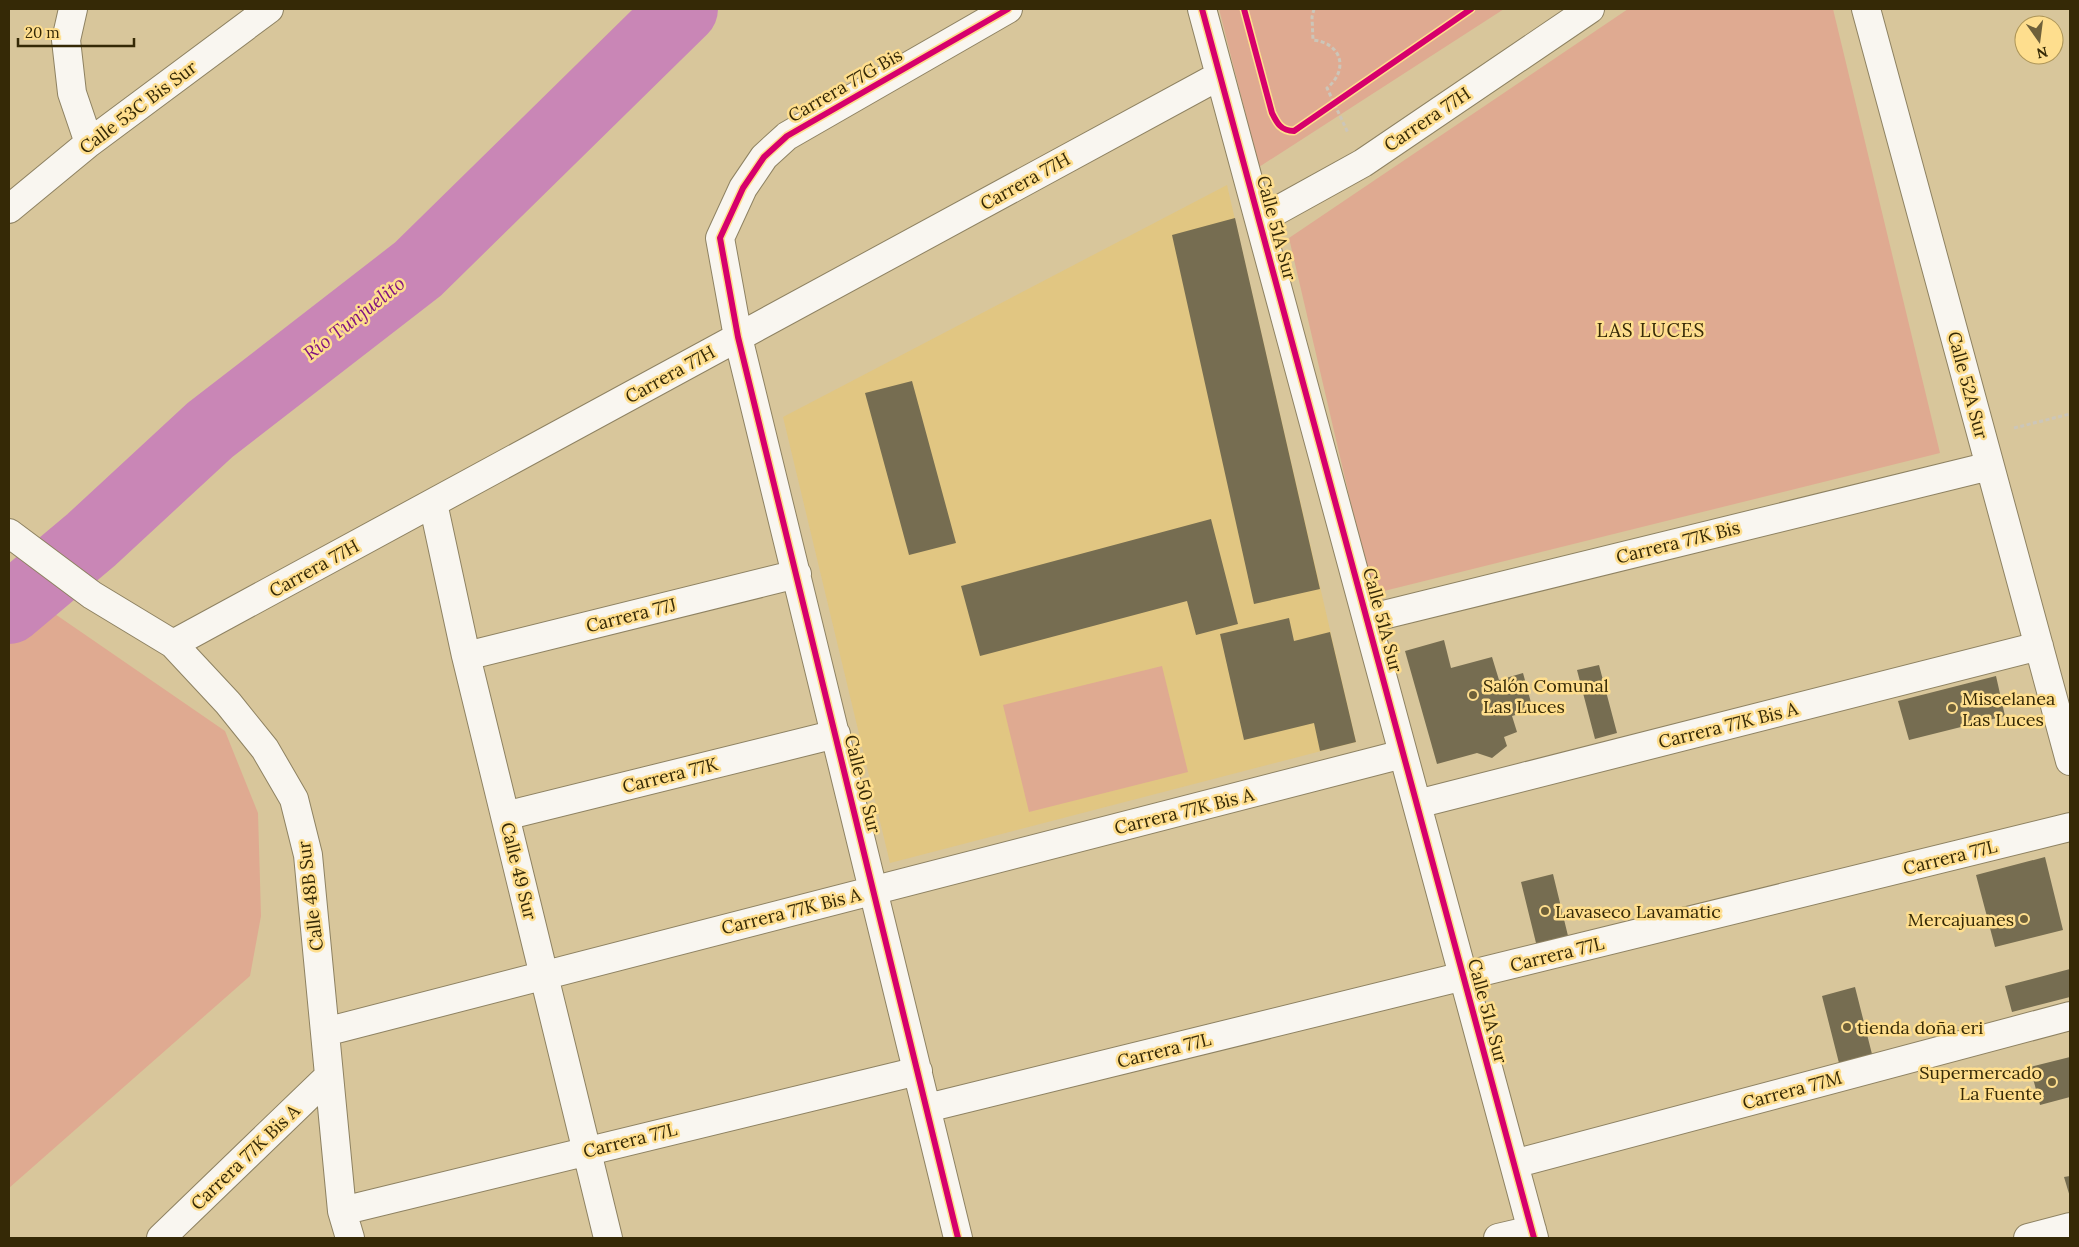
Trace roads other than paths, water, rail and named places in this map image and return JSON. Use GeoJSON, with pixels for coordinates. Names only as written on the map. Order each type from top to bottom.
{"type":"FeatureCollection","features":[{"type":"Feature","properties":{"kind":"street"},"geometry":{"type":"LineString","coordinates":[[73,9],[66,40],[71,84],[89,143]]}},
{"type":"Feature","properties":{"kind":"street","name":"Calle 53C Bis Sur"},"geometry":{"type":"LineString","coordinates":[[9,208],[89,143],[269,9]]}},
{"type":"Feature","properties":{"kind":"street","name":"Carrera 77G Bis"},"geometry":{"type":"LineString","coordinates":[[738,337],[720,238],[743,188],[764,157],[787,136],[1008,9]]}},
{"type":"Feature","properties":{"kind":"street","name":"Calle 51A Sur"},"geometry":{"type":"LineString","coordinates":[[1202,9],[1533,1234]]}},
{"type":"Feature","properties":{"kind":"street","name":"Carrera 77H"},"geometry":{"type":"LineString","coordinates":[[1260,220],[1363,163],[1590,9]]}},
{"type":"Feature","properties":{"kind":"street","name":"Calle 52A Sur"},"geometry":{"type":"LineString","coordinates":[[1866,9],[2070,761]]}},
{"type":"Feature","properties":{"kind":"street","name":"Carrera 77H"},"geometry":{"type":"LineString","coordinates":[[173,644],[1219,76]]}},
{"type":"Feature","properties":{"kind":"street","name":"Calle 50 Sur"},"geometry":{"type":"LineString","coordinates":[[738,337],[958,1238]]}},
{"type":"Feature","properties":{"kind":"street","name":"Carrera 77K Bis"},"geometry":{"type":"LineString","coordinates":[[1367,619],[1990,466]]}},
{"type":"Feature","properties":{"kind":"street","name":"Calle 49 Sur"},"geometry":{"type":"LineString","coordinates":[[433,503],[466,656],[608,1238]]}},
{"type":"Feature","properties":{"kind":"street","name":"Calle 48B Sur"},"geometry":{"type":"LineString","coordinates":[[9,533],[92,595],[173,644],[228,703],[265,748],[294,799],[308,855],[342,1211],[350,1238]]}},
{"type":"Feature","properties":{"kind":"street","name":"Carrera 77J"},"geometry":{"type":"LineString","coordinates":[[466,656],[797,574]]}},
{"type":"Feature","properties":{"kind":"street","name":"Carrera 77K Bis A"},"geometry":{"type":"LineString","coordinates":[[1417,804],[2039,646]]}},
{"type":"Feature","properties":{"kind":"street","name":"Carrera 77K"},"geometry":{"type":"LineString","coordinates":[[505,816],[836,734]]}},
{"type":"Feature","properties":{"kind":"street","name":"Carrera 77K Bis A"},"geometry":{"type":"LineString","coordinates":[[325,1032],[1403,754]]}},
{"type":"Feature","properties":{"kind":"street","name":"Carrera 77L"},"geometry":{"type":"LineString","coordinates":[[927,1108],[2070,827]]}},
{"type":"Feature","properties":{"kind":"street","name":"Carrera 77M"},"geometry":{"type":"LineString","coordinates":[[1514,1164],[2070,1016]]}},
{"type":"Feature","properties":{"kind":"street","name":"Carrera 77L"},"geometry":{"type":"LineString","coordinates":[[342,1211],[586,1150],[918,1071]]}},
{"type":"Feature","properties":{"kind":"street","name":"Carrera 77K Bis A"},"geometry":{"type":"LineString","coordinates":[[161,1238],[329,1076]]}},
{"type":"Feature","properties":{"kind":"street"},"geometry":{"type":"LineString","coordinates":[[2028,1238],[2070,1227]]}},
{"type":"Feature","properties":{"kind":"street"},"geometry":{"type":"LineString","coordinates":[[1498,1238],[1533,1234]]}},
{"type":"Feature","properties":{"kind":"waterway","name":"Río Tunjuelito"},"geometry":{"type":"LineString","coordinates":[[9,609],[91,540],[210,430],[418,269],[683,9]]}},
{"type":"Feature","properties":{"kind":"place","name":"Salón Comunal Las Luces"},"geometry":{"type":"Point","coordinates":[1473,695]}},
{"type":"Feature","properties":{"kind":"place","name":"Miscelanea Las Luces"},"geometry":{"type":"Point","coordinates":[1952,708]}},
{"type":"Feature","properties":{"kind":"place","name":"Lavaseco Lavamatic"},"geometry":{"type":"Point","coordinates":[1545,911]}},
{"type":"Feature","properties":{"kind":"place","name":"Mercajuanes"},"geometry":{"type":"Point","coordinates":[2024,919]}},
{"type":"Feature","properties":{"kind":"place","name":"tienda doña eri"},"geometry":{"type":"Point","coordinates":[1847,1027]}},
{"type":"Feature","properties":{"kind":"place","name":"Supermercado La Fuente"},"geometry":{"type":"Point","coordinates":[2052,1082]}},
{"type":"Feature","properties":{"kind":"district","name":"LAS LUCES"},"geometry":{"type":"Point","coordinates":[1651,330]}}]}
